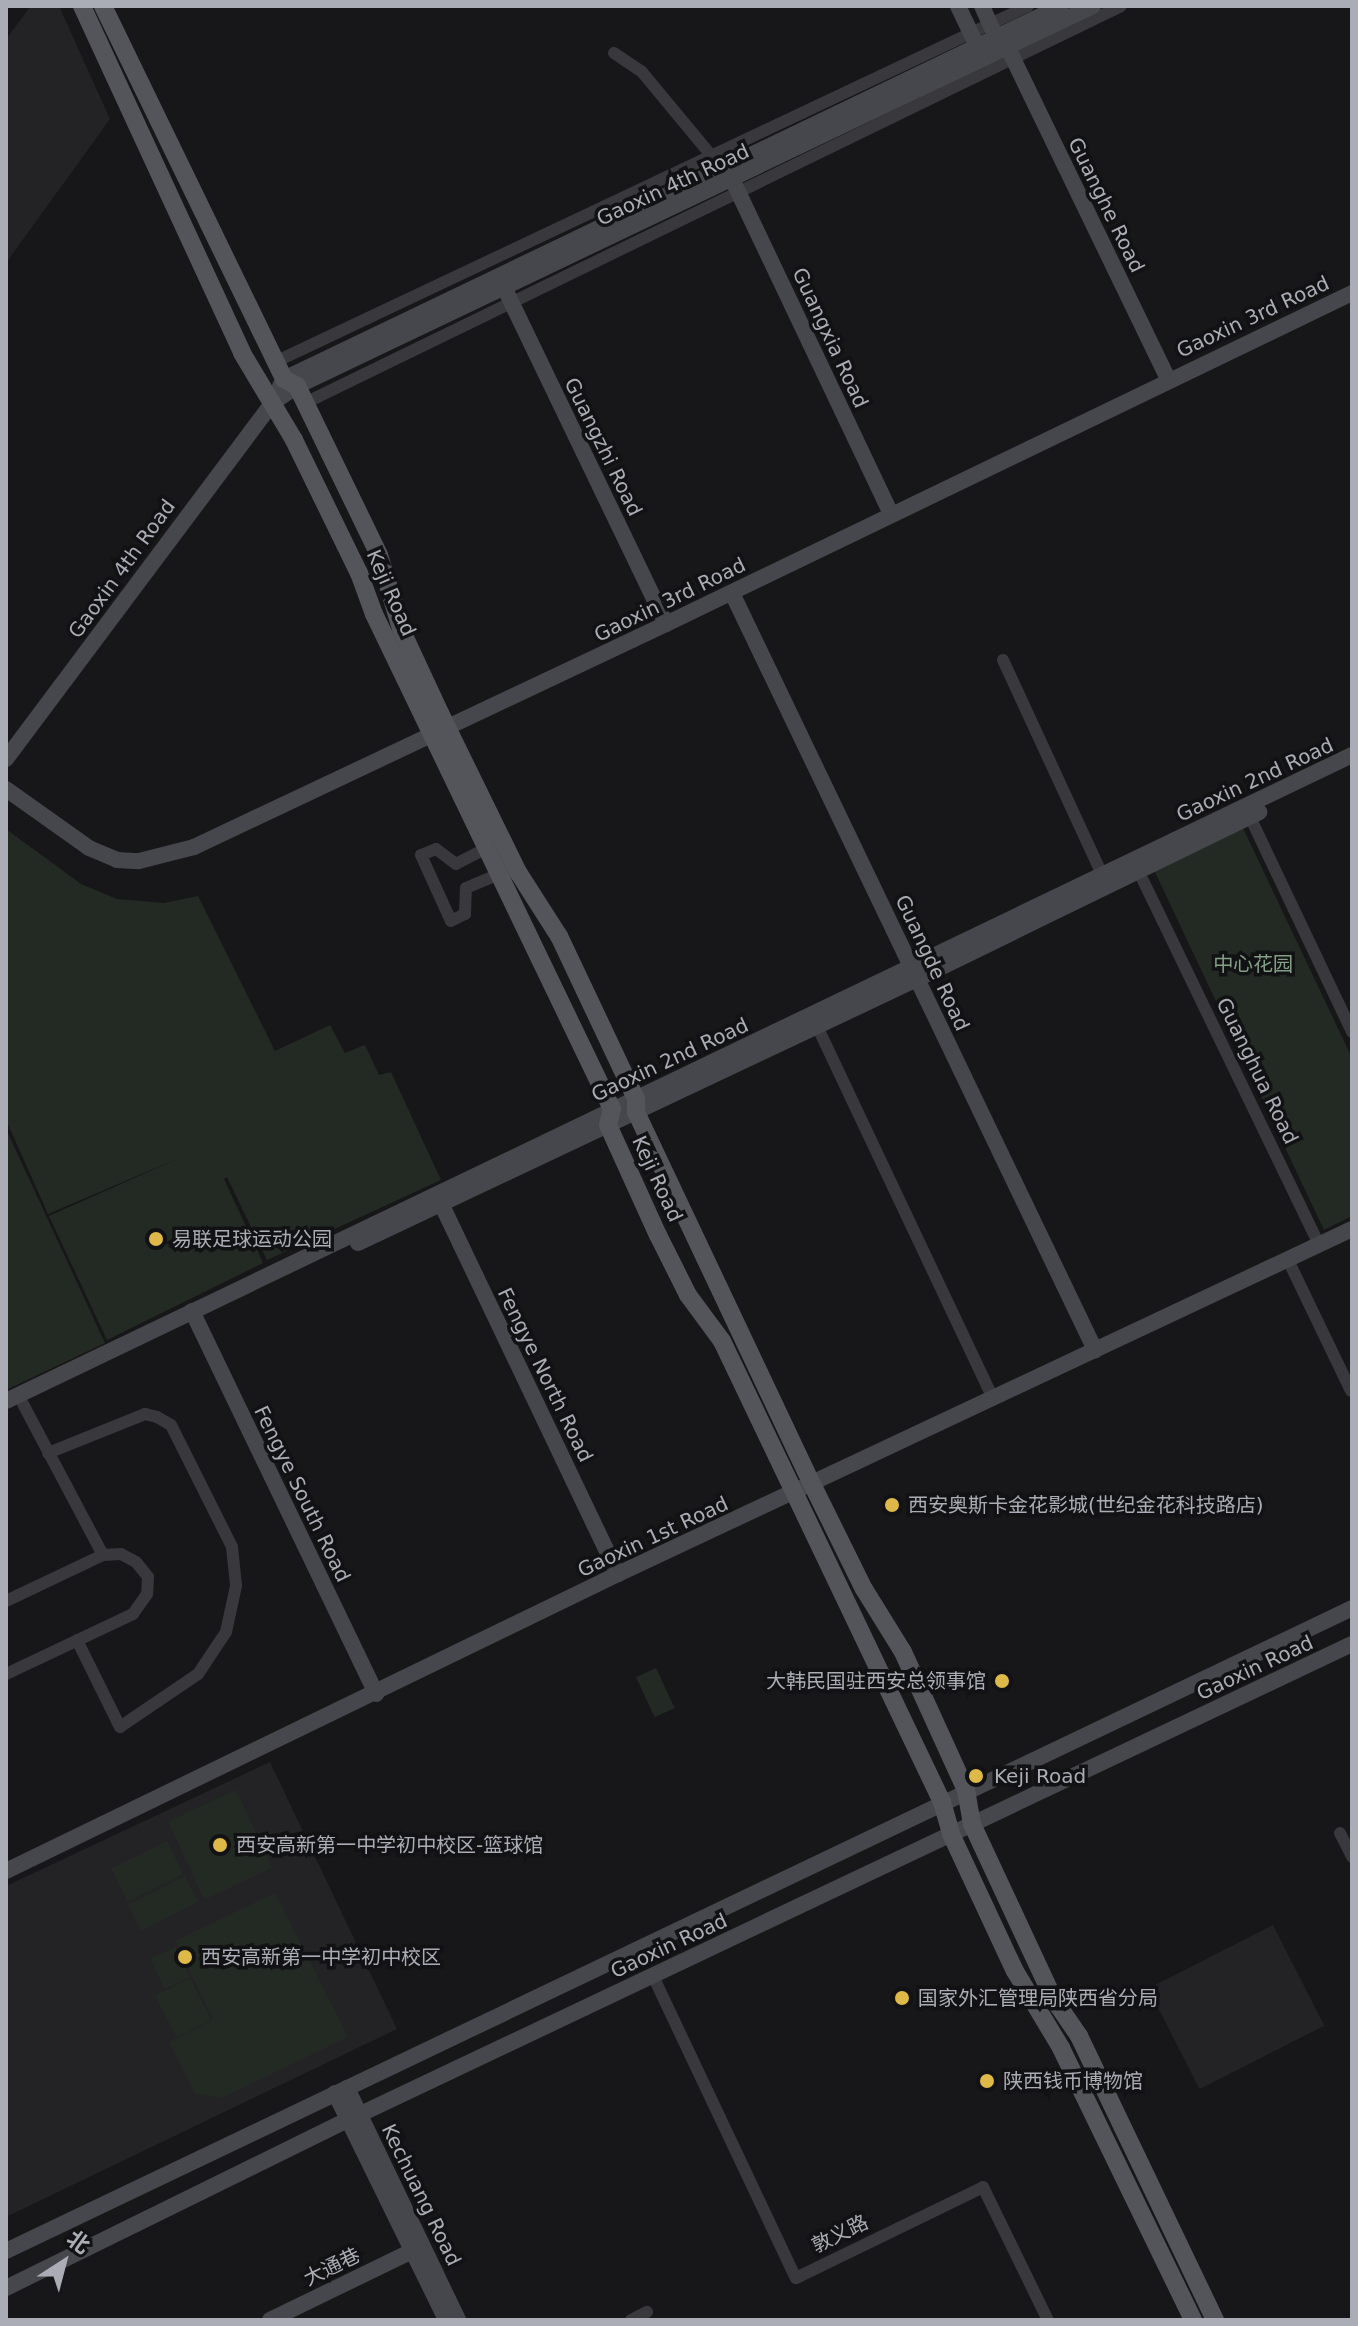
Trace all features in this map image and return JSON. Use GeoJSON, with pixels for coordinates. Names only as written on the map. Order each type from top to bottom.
{"type":"FeatureCollection","features":[{"type":"Feature","properties":{"kind":"main road","name":"Keji Road"},"geometry":{"type":"LineString","coordinates":[[82,6],[242,353],[294,440],[359,573],[374,614],[518,872],[559,936],[942,1802],[951,1834],[1026,1995],[1061,2048],[1193,2320]]}},
{"type":"Feature","properties":{"kind":"main road","name":"Keji Road"},"geometry":{"type":"LineString","coordinates":[[109,10],[290,382],[379,555],[401,629],[487,848],[688,1295],[722,1341],[804,1488],[903,1652],[966,1790],[972,1824]]}},
{"type":"Feature","properties":{"kind":"main road"},"geometry":{"type":"LineString","coordinates":[[972,1824],[1053,1998],[1079,2036],[1215,2320]]}},
{"type":"Feature","properties":{"kind":"street"},"geometry":{"type":"LineString","coordinates":[[958,6],[974,40],[1002,42]]}},
{"type":"Feature","properties":{"kind":"street","name":"Guanghe Road"},"geometry":{"type":"LineString","coordinates":[[982,6],[1168,379]]}},
{"type":"Feature","properties":{"kind":"street","name":"Gaoxin 4th Road"},"geometry":{"type":"LineString","coordinates":[[1002,42],[1028,6]]}},
{"type":"Feature","properties":{"kind":"street","name":"Gaoxin 4th Road"},"geometry":{"type":"LineString","coordinates":[[1002,42],[1061,6]]}},
{"type":"Feature","properties":{"kind":"street","name":"Gaoxin 4th Road"},"geometry":{"type":"LineString","coordinates":[[6,759],[290,382],[1002,42],[1093,6]]}},
{"type":"Feature","properties":{"kind":"street","name":"Gaoxin 4th Road"},"geometry":{"type":"LineString","coordinates":[[290,382],[507,294],[974,40],[1002,42],[1121,6]]}},
{"type":"Feature","properties":{"kind":"street"},"geometry":{"type":"LineString","coordinates":[[614,53],[642,72],[726,173]]}},
{"type":"Feature","properties":{"kind":"street","name":"Guangxia Road"},"geometry":{"type":"LineString","coordinates":[[726,173],[891,514]]}},
{"type":"Feature","properties":{"kind":"street","name":"Gaoxin 3rd Road"},"geometry":{"type":"LineString","coordinates":[[6,789],[89,848],[117,860],[139,861],[167,856],[230,832],[1352,293]]}},
{"type":"Feature","properties":{"kind":"street","name":"Guangzhi Road"},"geometry":{"type":"LineString","coordinates":[[507,294],[666,624]]}},
{"type":"Feature","properties":{"kind":"street","name":"Guangde Road"},"geometry":{"type":"LineString","coordinates":[[732,593],[1095,1350]]}},
{"type":"Feature","properties":{"kind":"street"},"geometry":{"type":"LineString","coordinates":[[1003,660],[1102,874]]}},
{"type":"Feature","properties":{"kind":"street","name":"Gaoxin 2nd Road"},"geometry":{"type":"LineString","coordinates":[[6,1401],[610,1117],[817,1026],[1102,874],[1352,755]]}},
{"type":"Feature","properties":{"kind":"street","name":"Gaoxin 2nd Road"},"geometry":{"type":"LineString","coordinates":[[636,1106],[1352,768]]}},
{"type":"Feature","properties":{"kind":"street"},"geometry":{"type":"LineString","coordinates":[[1250,817],[1352,1032]]}},
{"type":"Feature","properties":{"kind":"street"},"geometry":{"type":"LineString","coordinates":[[487,848],[456,864],[436,849],[421,855],[451,921],[465,914],[466,888],[499,874]]}},
{"type":"Feature","properties":{"kind":"street","name":"Guanghua Road"},"geometry":{"type":"LineString","coordinates":[[1138,870],[1319,1245]]}},
{"type":"Feature","properties":{"kind":"street"},"geometry":{"type":"LineString","coordinates":[[817,1026],[992,1397]]}},
{"type":"Feature","properties":{"kind":"street","name":"Fengye North Road"},"geometry":{"type":"LineString","coordinates":[[439,1199],[618,1574]]}},
{"type":"Feature","properties":{"kind":"street","name":"Gaoxin 1st Road"},"geometry":{"type":"LineString","coordinates":[[6,1871],[618,1574],[1352,1229]]}},
{"type":"Feature","properties":{"kind":"street"},"geometry":{"type":"LineString","coordinates":[[1288,1260],[1351,1391]]}},
{"type":"Feature","properties":{"kind":"street","name":"Gaoxin 2nd Road"},"geometry":{"type":"LineString","coordinates":[[6,1412],[194,1315]]}},
{"type":"Feature","properties":{"kind":"street","name":"Fengye South Road"},"geometry":{"type":"LineString","coordinates":[[194,1315],[376,1694]]}},
{"type":"Feature","properties":{"kind":"street"},"geometry":{"type":"LineString","coordinates":[[23,1404],[103,1555]]}},
{"type":"Feature","properties":{"kind":"street"},"geometry":{"type":"LineString","coordinates":[[48,1453],[145,1414],[157,1417],[171,1425],[232,1547],[236,1586],[226,1632],[198,1674],[120,1727],[77,1640]]}},
{"type":"Feature","properties":{"kind":"street"},"geometry":{"type":"LineString","coordinates":[[6,1601],[103,1555],[121,1554],[136,1562],[148,1577],[147,1594],[133,1614],[6,1674]]}},
{"type":"Feature","properties":{"kind":"street","name":"Gaoxin Road"},"geometry":{"type":"LineString","coordinates":[[6,2251],[1352,1608]]}},
{"type":"Feature","properties":{"kind":"street","name":"Gaoxin Road"},"geometry":{"type":"LineString","coordinates":[[6,2288],[354,2117],[1352,1644]]}},
{"type":"Feature","properties":{"kind":"street"},"geometry":{"type":"LineString","coordinates":[[1340,1833],[1352,1857]]}},
{"type":"Feature","properties":{"kind":"street","name":"敦义路"},"geometry":{"type":"LineString","coordinates":[[653,1976],[796,2278],[983,2187],[1048,2320]]}},
{"type":"Feature","properties":{"kind":"street","name":"Kechuang Road"},"geometry":{"type":"LineString","coordinates":[[341,2090],[458,2320]]}},
{"type":"Feature","properties":{"kind":"street","name":"Kechuang Road"},"geometry":{"type":"LineString","coordinates":[[354,2117],[412,2251],[446,2320]]}},
{"type":"Feature","properties":{"kind":"street","name":"大通巷"},"geometry":{"type":"LineString","coordinates":[[270,2320],[412,2251]]}},
{"type":"Feature","properties":{"kind":"street"},"geometry":{"type":"LineString","coordinates":[[631,2320],[647,2312]]}},
{"type":"Feature","properties":{"kind":"shaded area"},"geometry":{"type":"Polygon","coordinates":[[[31,6],[59,6],[110,119],[6,263],[6,39],[31,6]]]}},
{"type":"Feature","properties":{"kind":"shaded area","name":"西安高新第一中学初中校区"},"geometry":{"type":"Polygon","coordinates":[[[270,1762],[397,2029],[6,2217],[6,1886],[270,1762]]]}},
{"type":"Feature","properties":{"kind":"shaded area"},"geometry":{"type":"Polygon","coordinates":[[[1273,1925],[1324,2026],[1200,2089],[1148,1989],[1273,1925]]]}},
{"type":"Feature","properties":{"kind":"green space","name":"中心花园"},"geometry":{"type":"Polygon","coordinates":[[[1243,828],[1352,1058],[1352,1216],[1324,1230],[1154,870],[1243,828]]]}},
{"type":"Feature","properties":{"kind":"green space"},"geometry":{"type":"Polygon","coordinates":[[[6,829],[81,884],[117,899],[164,903],[198,896],[275,1051],[330,1025],[345,1053],[365,1045],[379,1075],[391,1072],[441,1180],[267,1260],[227,1177],[224,1179],[263,1263],[107,1340],[49,1216],[186,1155],[48,1214],[6,1120],[6,829]]]}},
{"type":"Feature","properties":{"kind":"green space"},"geometry":{"type":"Polygon","coordinates":[[[6,1129],[105,1343],[6,1390],[6,1129]]]}},
{"type":"Feature","properties":{"kind":"green space"},"geometry":{"type":"Polygon","coordinates":[[[656,1668],[675,1708],[655,1717],[636,1677],[656,1668]]]}},
{"type":"Feature","properties":{"kind":"green space","name":"西安高新第一中学初中校区-篮球馆"},"geometry":{"type":"Polygon","coordinates":[[[236,1790],[272,1868],[204,1900],[168,1822],[236,1790]]]}},
{"type":"Feature","properties":{"kind":"green space"},"geometry":{"type":"Polygon","coordinates":[[[167,1841],[183,1874],[127,1901],[111,1868],[167,1841]]]}},
{"type":"Feature","properties":{"kind":"green space"},"geometry":{"type":"Polygon","coordinates":[[[185,1876],[198,1902],[141,1931],[128,1905],[185,1876]]]}},
{"type":"Feature","properties":{"kind":"green space"},"geometry":{"type":"Polygon","coordinates":[[[275,1893],[348,2037],[222,2098],[195,2094],[169,2042],[213,2020],[175,1941],[275,1893]]]}},
{"type":"Feature","properties":{"kind":"green space"},"geometry":{"type":"Polygon","coordinates":[[[176,1947],[190,1977],[165,1989],[151,1959],[176,1947]]]}},
{"type":"Feature","properties":{"kind":"green space"},"geometry":{"type":"Polygon","coordinates":[[[190,1978],[211,2020],[177,2038],[155,1996],[190,1978]]]}},
{"type":"Feature","properties":{"kind":"place","name":"易联足球运动公园"},"geometry":{"type":"Point","coordinates":[156,1239]}},
{"type":"Feature","properties":{"kind":"place","name":"西安奥斯卡金花影城(世纪金花科技路店)"},"geometry":{"type":"Point","coordinates":[892,1505]}},
{"type":"Feature","properties":{"kind":"place","name":"大韩民国驻西安总领事馆"},"geometry":{"type":"Point","coordinates":[1002,1681]}},
{"type":"Feature","properties":{"kind":"place","name":"Keji Road"},"geometry":{"type":"Point","coordinates":[976,1776]}},
{"type":"Feature","properties":{"kind":"place","name":"西安高新第一中学初中校区-篮球馆"},"geometry":{"type":"Point","coordinates":[220,1845]}},
{"type":"Feature","properties":{"kind":"place","name":"西安高新第一中学初中校区"},"geometry":{"type":"Point","coordinates":[185,1957]}},
{"type":"Feature","properties":{"kind":"place","name":"国家外汇管理局陕西省分局"},"geometry":{"type":"Point","coordinates":[902,1998]}},
{"type":"Feature","properties":{"kind":"place","name":"陕西钱币博物馆"},"geometry":{"type":"Point","coordinates":[987,2081]}}]}
